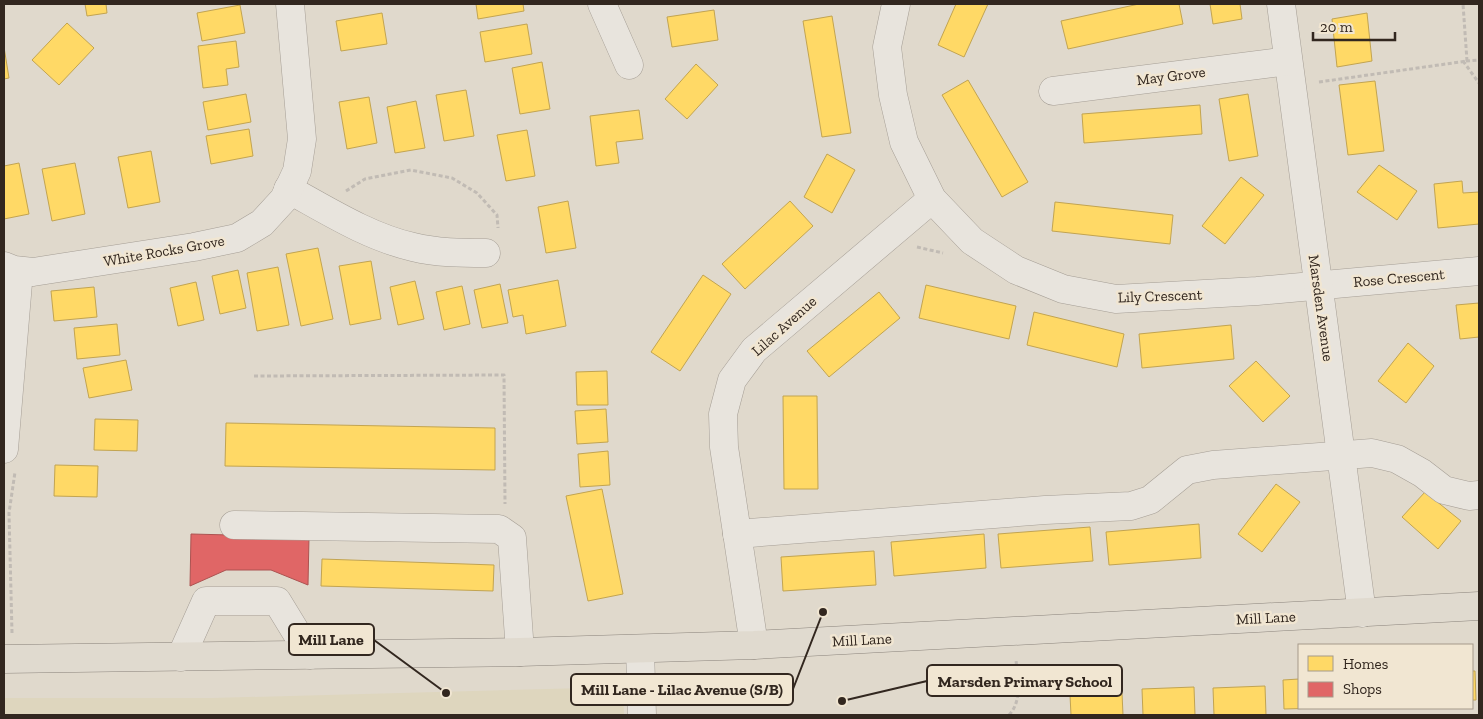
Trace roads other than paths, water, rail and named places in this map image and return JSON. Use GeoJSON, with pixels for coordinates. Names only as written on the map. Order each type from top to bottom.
{"type":"FeatureCollection","features":[{"type":"Feature","properties":{"kind":"main road","name":"Mill Lane"},"geometry":{"type":"LineString","coordinates":[[8,650],[181,657],[640,649],[1015,632],[1479,606]]}},
{"type":"Feature","properties":{"kind":"street","name":"White Rocks Grove"},"geometry":{"type":"LineString","coordinates":[[8,459],[12,268],[33,272],[54,270],[194,248],[237,238],[262,223],[284,199],[297,171],[302,139],[290,4]]}},
{"type":"Feature","properties":{"kind":"street"},"geometry":{"type":"LineString","coordinates":[[602,4],[629,65]]}},
{"type":"Feature","properties":{"kind":"street","name":"Marsden Avenue"},"geometry":{"type":"LineString","coordinates":[[1281,4],[1362,613]]}},
{"type":"Feature","properties":{"kind":"street","name":"Lily Crescent"},"geometry":{"type":"LineString","coordinates":[[894,5],[887,47],[893,95],[904,142],[932,199],[972,241],[1016,270],[1063,289],[1116,299],[1257,291],[1318,285]]}},
{"type":"Feature","properties":{"kind":"street","name":"May Grove"},"geometry":{"type":"LineString","coordinates":[[1053,91],[1290,73]]}},
{"type":"Feature","properties":{"kind":"street"},"geometry":{"type":"LineString","coordinates":[[288,189],[366,231],[413,247],[450,253],[486,253]]}},
{"type":"Feature","properties":{"kind":"street","name":"Lilac Avenue"},"geometry":{"type":"LineString","coordinates":[[754,645],[724,447],[723,414],[732,380],[754,350],[932,199]]}},
{"type":"Feature","properties":{"kind":"street","name":"Rose Crescent"},"geometry":{"type":"LineString","coordinates":[[1318,285],[1479,271]]}},
{"type":"Feature","properties":{"kind":"street"},"geometry":{"type":"LineString","coordinates":[[737,534],[1045,510],[1131,506],[1150,500],[1187,470],[1213,465],[1372,453],[1397,459],[1422,473],[1444,490],[1469,496],[1479,495]]}},
{"type":"Feature","properties":{"kind":"street"},"geometry":{"type":"LineString","coordinates":[[234,525],[499,529],[506,532],[512,538],[520,652]]}},
{"type":"Feature","properties":{"kind":"street"},"geometry":{"type":"LineString","coordinates":[[181,657],[206,601],[276,601],[310,655]]}},
{"type":"Feature","properties":{"kind":"street"},"geometry":{"type":"LineString","coordinates":[[640,649],[642,715]]}},
{"type":"Feature","properties":{"kind":"place","name":"Mill Lane - Lilac Avenue (S/B)"},"geometry":{"type":"Point","coordinates":[823,612]}},
{"type":"Feature","properties":{"kind":"place","name":"Mill Lane"},"geometry":{"type":"Point","coordinates":[446,693]}},
{"type":"Feature","properties":{"kind":"place","name":"Marsden Primary School"},"geometry":{"type":"Point","coordinates":[842,701]}}]}
